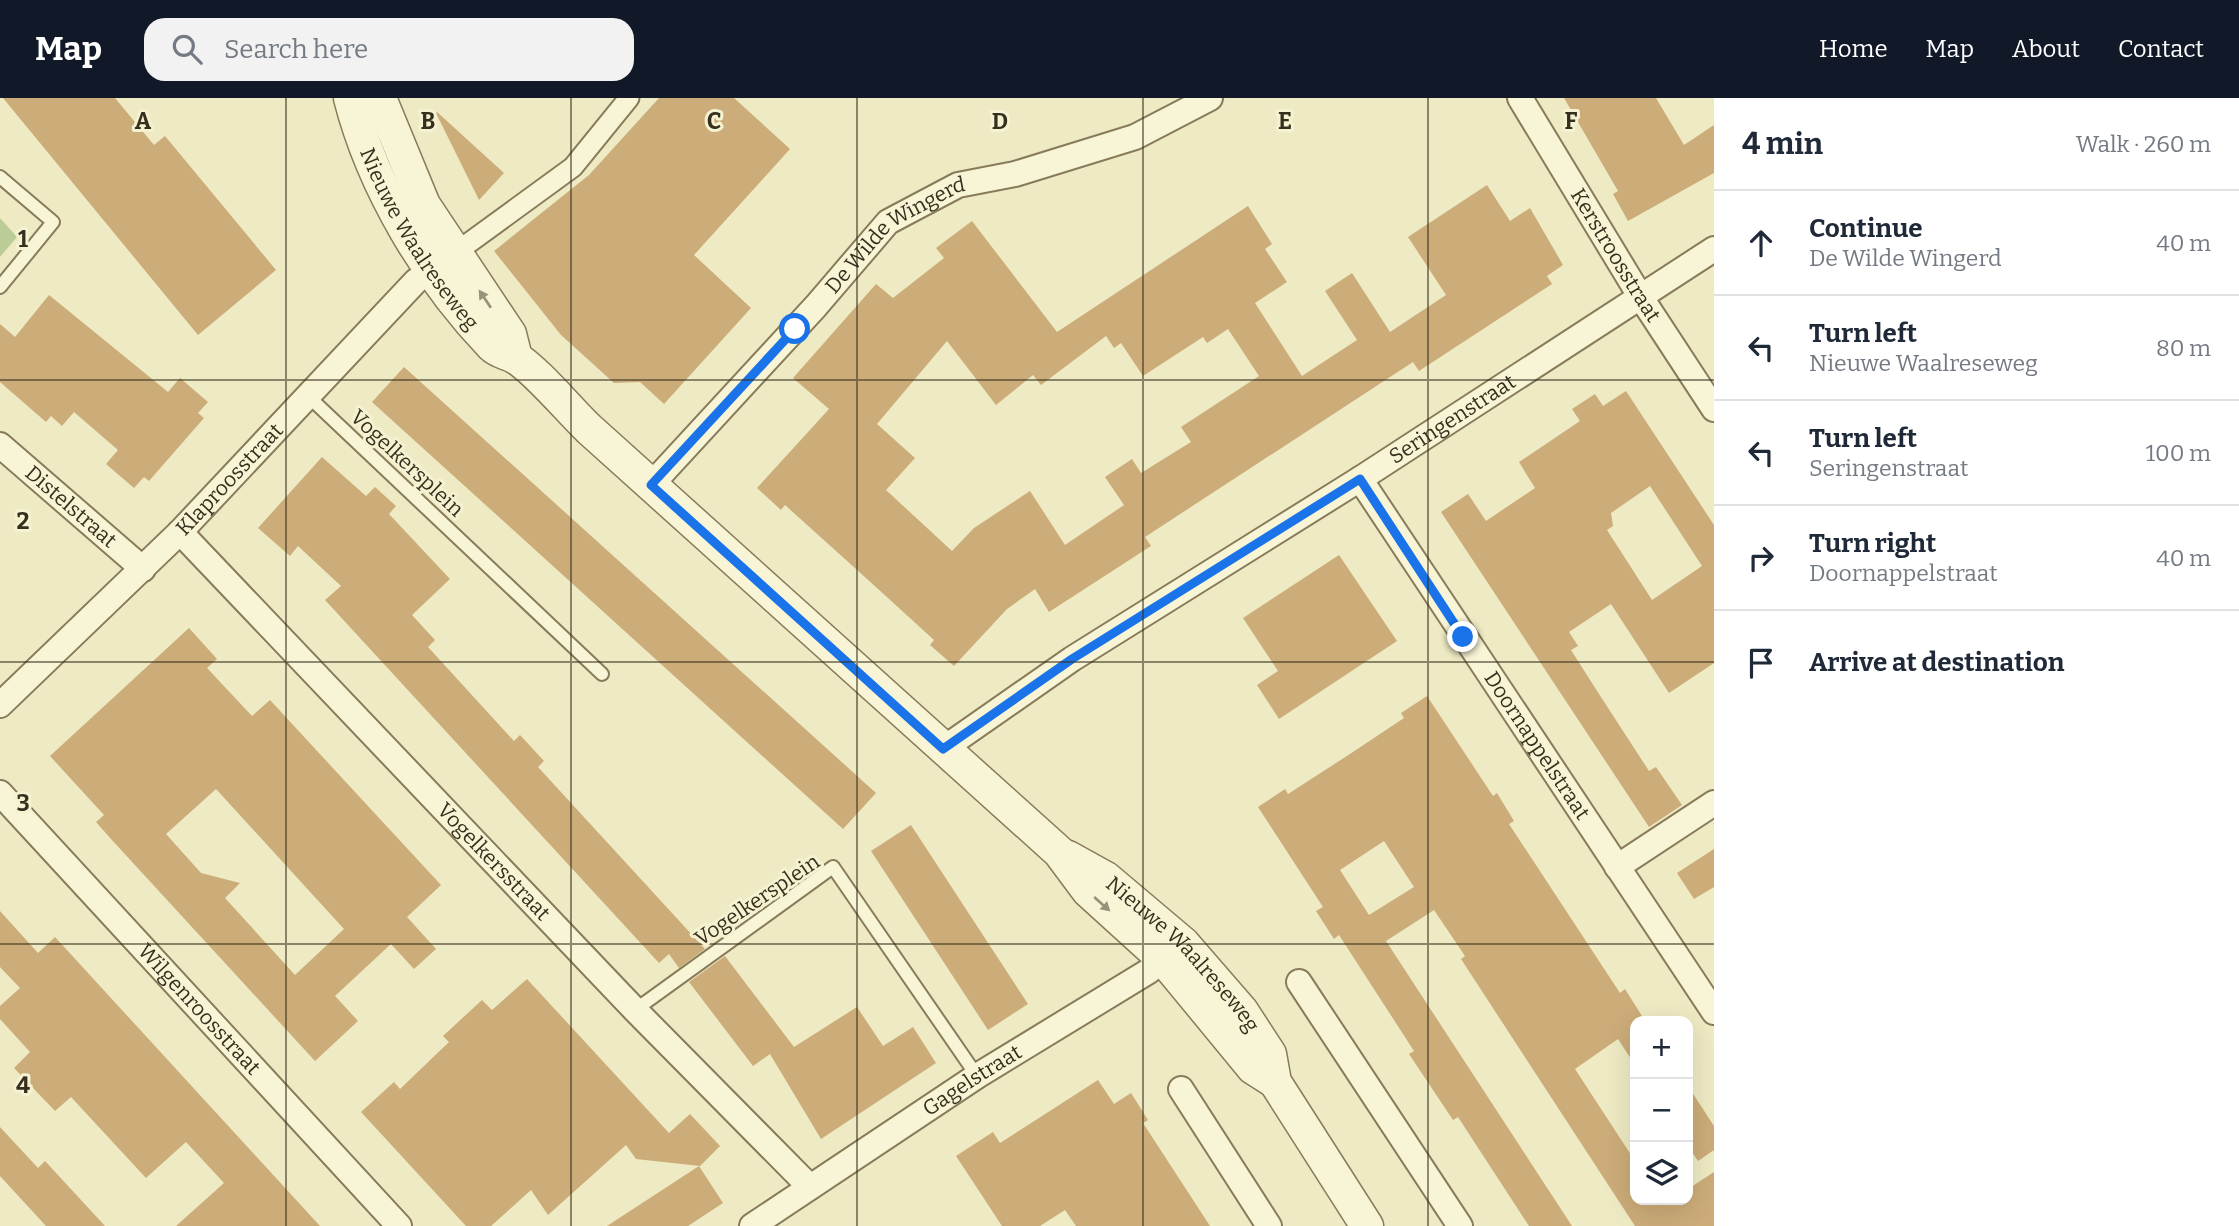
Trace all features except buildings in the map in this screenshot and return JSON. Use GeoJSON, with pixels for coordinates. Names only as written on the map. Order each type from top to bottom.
{"type":"FeatureCollection","features":[{"type":"Feature","properties":{"kind":"street","name":"Nieuwe Waalreseweg"},"geometry":{"type":"LineString","coordinates":[[349,98],[355,120],[393,207],[434,268],[510,334],[516,358],[651,485],[1059,852],[1106,878],[1173,952],[1242,1011],[1270,1054],[1275,1082],[1367,1226]]}},
{"type":"Feature","properties":{"kind":"street","name":"Nieuwe Waalreseweg"},"geometry":{"type":"LineString","coordinates":[[380,98],[424,205],[434,268]]}},
{"type":"Feature","properties":{"kind":"street","name":"Nieuwe Waalreseweg"},"geometry":{"type":"LineString","coordinates":[[434,268],[573,167],[629,98]]}},
{"type":"Feature","properties":{"kind":"street","name":"De Wilde Wingerd"},"geometry":{"type":"LineString","coordinates":[[651,485],[809,314],[888,222],[958,185],[1015,174],[1135,136],[1210,98]]}},
{"type":"Feature","properties":{"kind":"street","name":"Kerstroosstraat"},"geometry":{"type":"LineString","coordinates":[[1520,98],[1640,296],[1714,409]]}},
{"type":"Feature","properties":{"kind":"street","name":"Seringenstraat"},"geometry":{"type":"LineString","coordinates":[[943,749],[1072,659],[1360,479],[1714,249]]}},
{"type":"Feature","properties":{"kind":"street","name":"Klaproosstraat"},"geometry":{"type":"LineString","coordinates":[[2,700],[180,532],[434,268]]}},
{"type":"Feature","properties":{"kind":"street","name":"Distelstraat"},"geometry":{"type":"LineString","coordinates":[[0,445],[143,569]]}},
{"type":"Feature","properties":{"kind":"street","name":"Doornappelstraat"},"geometry":{"type":"LineString","coordinates":[[1360,479],[1714,1012]]}},
{"type":"Feature","properties":{"kind":"street","name":"Vogelkersstraat"},"geometry":{"type":"LineString","coordinates":[[180,532],[635,1010],[810,1187]]}},
{"type":"Feature","properties":{"kind":"street","name":"Wilgenroosstraat"},"geometry":{"type":"LineString","coordinates":[[0,793],[399,1226]]}},
{"type":"Feature","properties":{"kind":"street"},"geometry":{"type":"LineString","coordinates":[[1617,867],[1714,803]]}},
{"type":"Feature","properties":{"kind":"street","name":"Gagelstraat"},"geometry":{"type":"LineString","coordinates":[[759,1224],[977,1076],[1173,952]]}},
{"type":"Feature","properties":{"kind":"street"},"geometry":{"type":"LineString","coordinates":[[1299,982],[1460,1226]]}},
{"type":"Feature","properties":{"kind":"street"},"geometry":{"type":"LineString","coordinates":[[1181,1089],[1269,1226]]}},
{"type":"Feature","properties":{"kind":"lane"},"geometry":{"type":"LineString","coordinates":[[0,177],[52,222],[0,287]]}},
{"type":"Feature","properties":{"kind":"lane","name":"Vogelkersplein"},"geometry":{"type":"LineString","coordinates":[[308,396],[602,674]]}},
{"type":"Feature","properties":{"kind":"lane","name":"Vogelkersplein"},"geometry":{"type":"LineString","coordinates":[[635,1010],[833,867],[977,1076]]}},
{"type":"Feature","properties":{"kind":"green space"},"geometry":{"type":"Polygon","coordinates":[[[0,218],[17,237],[0,257],[0,218]]]}},
{"type":"Feature","properties":{"kind":"route"},"geometry":{"type":"LineString","coordinates":[[795,329],[651,485],[943,749],[961,733],[1072,659],[1360,479],[1463,637]]}}]}
